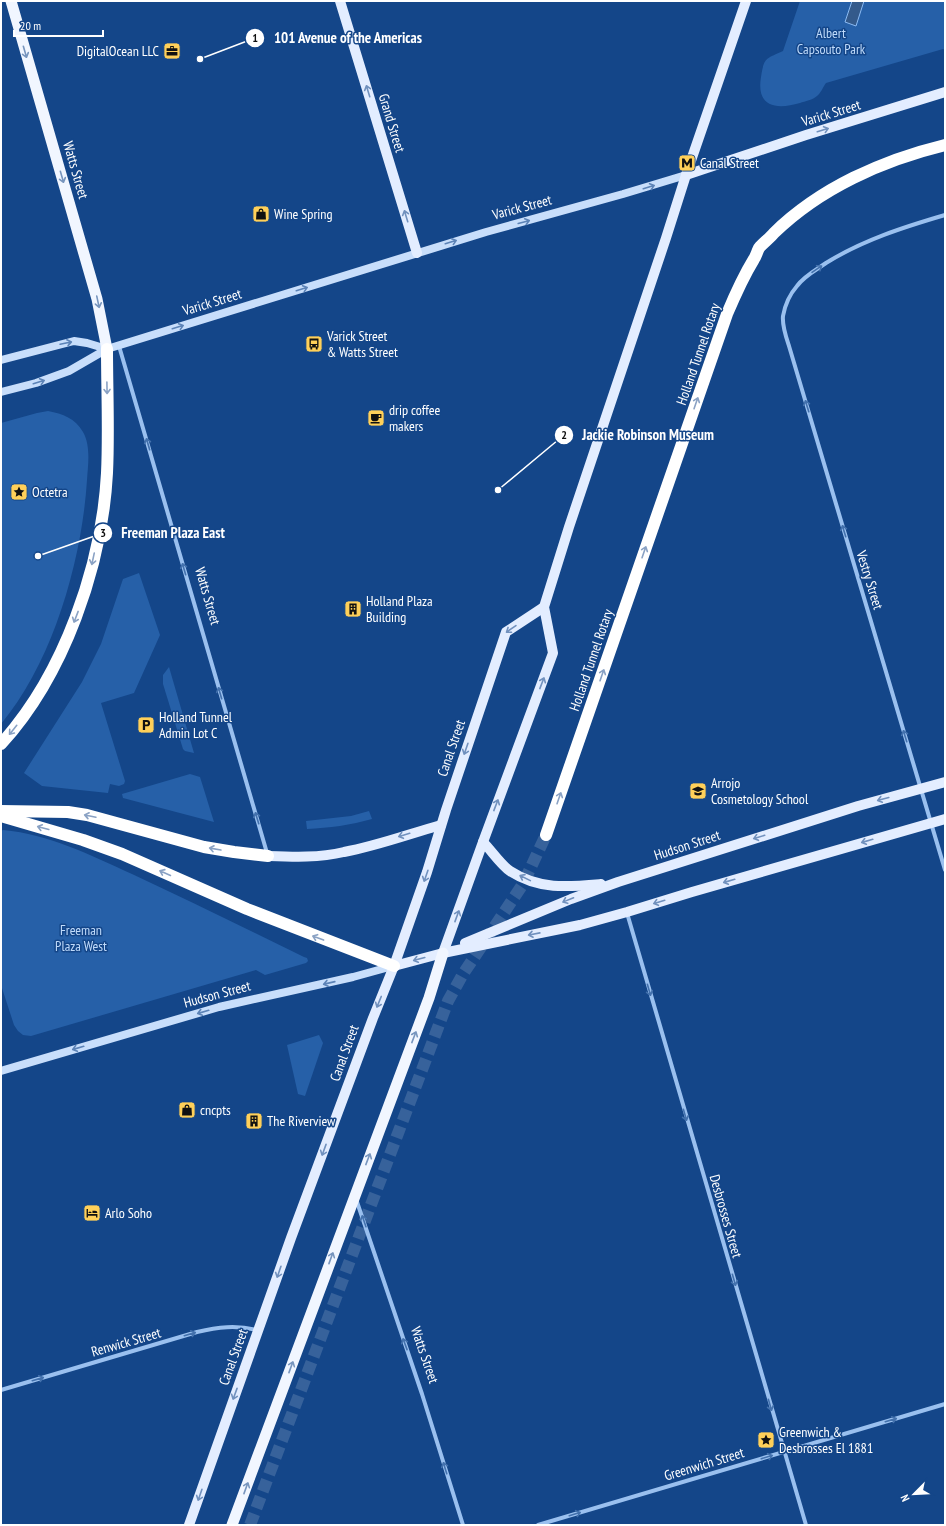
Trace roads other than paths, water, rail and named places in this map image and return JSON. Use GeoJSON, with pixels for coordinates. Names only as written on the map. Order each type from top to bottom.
{"type":"FeatureCollection","features":[{"type":"Feature","properties":{"kind":"highway","name":"Watts Street"},"geometry":{"type":"LineString","coordinates":[[11,1],[97,299],[106,349]]}},
{"type":"Feature","properties":{"kind":"highway","name":"Holland Tunnel Rotary"},"geometry":{"type":"LineString","coordinates":[[546,835],[727,314],[736,291],[759,248],[788,220],[803,208],[827,193],[851,180],[893,161],[923,150],[945,145]]}},
{"type":"Feature","properties":{"kind":"highway"},"geometry":{"type":"LineString","coordinates":[[1,744],[22,719],[68,639],[79,611],[93,564],[107,474],[106,349]]}},
{"type":"Feature","properties":{"kind":"highway"},"geometry":{"type":"LineString","coordinates":[[1,811],[68,812],[87,815],[204,847],[268,856]]}},
{"type":"Feature","properties":{"kind":"highway"},"geometry":{"type":"LineString","coordinates":[[1,816],[83,840],[122,854],[282,924],[394,966]]}},
{"type":"Feature","properties":{"kind":"highway"},"geometry":{"type":"LineString","coordinates":[[232,1525],[354,1195],[429,998],[443,953]]}},
{"type":"Feature","properties":{"kind":"main road","name":"Grand Street"},"geometry":{"type":"LineString","coordinates":[[340,1],[417,253]]}},
{"type":"Feature","properties":{"kind":"main road"},"geometry":{"type":"LineString","coordinates":[[443,953],[553,653],[544,607],[569,527],[686,175],[746,1]]}},
{"type":"Feature","properties":{"kind":"main road","name":"Varick Street"},"geometry":{"type":"LineString","coordinates":[[1,392],[36,383],[69,371],[106,349],[486,232],[686,175],[806,135],[945,92]]}},
{"type":"Feature","properties":{"kind":"main road"},"geometry":{"type":"LineString","coordinates":[[1,360],[74,341],[87,343],[106,349]]}},
{"type":"Feature","properties":{"kind":"main road","name":"Canal Street"},"geometry":{"type":"LineString","coordinates":[[189,1525],[294,1230],[373,1018],[394,966],[427,872],[441,825],[506,632],[544,607]]}},
{"type":"Feature","properties":{"kind":"main road","name":"Hudson Street"},"geometry":{"type":"LineString","coordinates":[[443,953],[571,899],[618,882],[858,806],[945,782]]}},
{"type":"Feature","properties":{"kind":"main road","name":"Hudson Street"},"geometry":{"type":"LineString","coordinates":[[1,1071],[218,1007],[340,981],[443,953],[580,925],[945,819]]}},
{"type":"Feature","properties":{"kind":"main road"},"geometry":{"type":"LineString","coordinates":[[268,856],[319,856],[344,852],[441,825]]}},
{"type":"Feature","properties":{"kind":"main road"},"geometry":{"type":"LineString","coordinates":[[483,842],[510,871],[530,881],[551,886],[567,887],[618,882]]}},
{"type":"Feature","properties":{"kind":"street","name":"Vestry Street"},"geometry":{"type":"LineString","coordinates":[[945,215],[882,236],[836,257],[805,277],[797,285],[785,306],[783,318],[784,332],[945,870]]}},
{"type":"Feature","properties":{"kind":"street","name":"Watts Street"},"geometry":{"type":"LineString","coordinates":[[119,346],[268,856]]}},
{"type":"Feature","properties":{"kind":"street","name":"Desbrosses Street"},"geometry":{"type":"LineString","coordinates":[[627,912],[806,1525]]}},
{"type":"Feature","properties":{"kind":"street","name":"Watts Street"},"geometry":{"type":"LineString","coordinates":[[354,1195],[422,1394],[463,1525]]}},
{"type":"Feature","properties":{"kind":"street","name":"Renwick Street"},"geometry":{"type":"LineString","coordinates":[[1,1390],[197,1332],[228,1327],[258,1330]]}},
{"type":"Feature","properties":{"kind":"street","name":"Greenwich Street"},"geometry":{"type":"LineString","coordinates":[[538,1525],[945,1404]]}},
{"type":"Feature","properties":{"kind":"tunnel"},"geometry":{"type":"LineString","coordinates":[[250,1525],[448,1001],[463,974],[523,884],[546,835]]}},
{"type":"Feature","properties":{"kind":"place","name":"DigitalOcean LLC"},"geometry":{"type":"Point","coordinates":[172,51]}},
{"type":"Feature","properties":{"kind":"place","name":"101 Avenue of the Americas"},"geometry":{"type":"Point","coordinates":[200,59]}},
{"type":"Feature","properties":{"kind":"place","name":"Canal Street"},"geometry":{"type":"Point","coordinates":[687,163]}},
{"type":"Feature","properties":{"kind":"place","name":"Wine Spring"},"geometry":{"type":"Point","coordinates":[261,214]}},
{"type":"Feature","properties":{"kind":"place","name":"Varick Street & Watts Street"},"geometry":{"type":"Point","coordinates":[314,344]}},
{"type":"Feature","properties":{"kind":"place","name":"drip coffee makers"},"geometry":{"type":"Point","coordinates":[376,418]}},
{"type":"Feature","properties":{"kind":"place","name":"Jackie Robinson Museum"},"geometry":{"type":"Point","coordinates":[498,490]}},
{"type":"Feature","properties":{"kind":"place","name":"Octetra"},"geometry":{"type":"Point","coordinates":[19,492]}},
{"type":"Feature","properties":{"kind":"place","name":"Freeman Plaza East"},"geometry":{"type":"Point","coordinates":[38,556]}},
{"type":"Feature","properties":{"kind":"place","name":"Holland Plaza Building"},"geometry":{"type":"Point","coordinates":[353,609]}},
{"type":"Feature","properties":{"kind":"place","name":"Holland Tunnel Admin Lot C"},"geometry":{"type":"Point","coordinates":[146,725]}},
{"type":"Feature","properties":{"kind":"place","name":"Arrojo Cosmetology School"},"geometry":{"type":"Point","coordinates":[698,791]}},
{"type":"Feature","properties":{"kind":"place","name":"cncpts"},"geometry":{"type":"Point","coordinates":[187,1110]}},
{"type":"Feature","properties":{"kind":"place","name":"The Riverview"},"geometry":{"type":"Point","coordinates":[254,1121]}},
{"type":"Feature","properties":{"kind":"place","name":"Arlo Soho"},"geometry":{"type":"Point","coordinates":[92,1213]}},
{"type":"Feature","properties":{"kind":"place","name":"Greenwich & Desbrosses El 1881"},"geometry":{"type":"Point","coordinates":[766,1440]}},
{"type":"Feature","properties":{"kind":"park label","name":"Albert Capsouto Park"},"geometry":{"type":"Point","coordinates":[831,42]}},
{"type":"Feature","properties":{"kind":"park label","name":"Freeman Plaza West"},"geometry":{"type":"Point","coordinates":[81,938]}}]}
